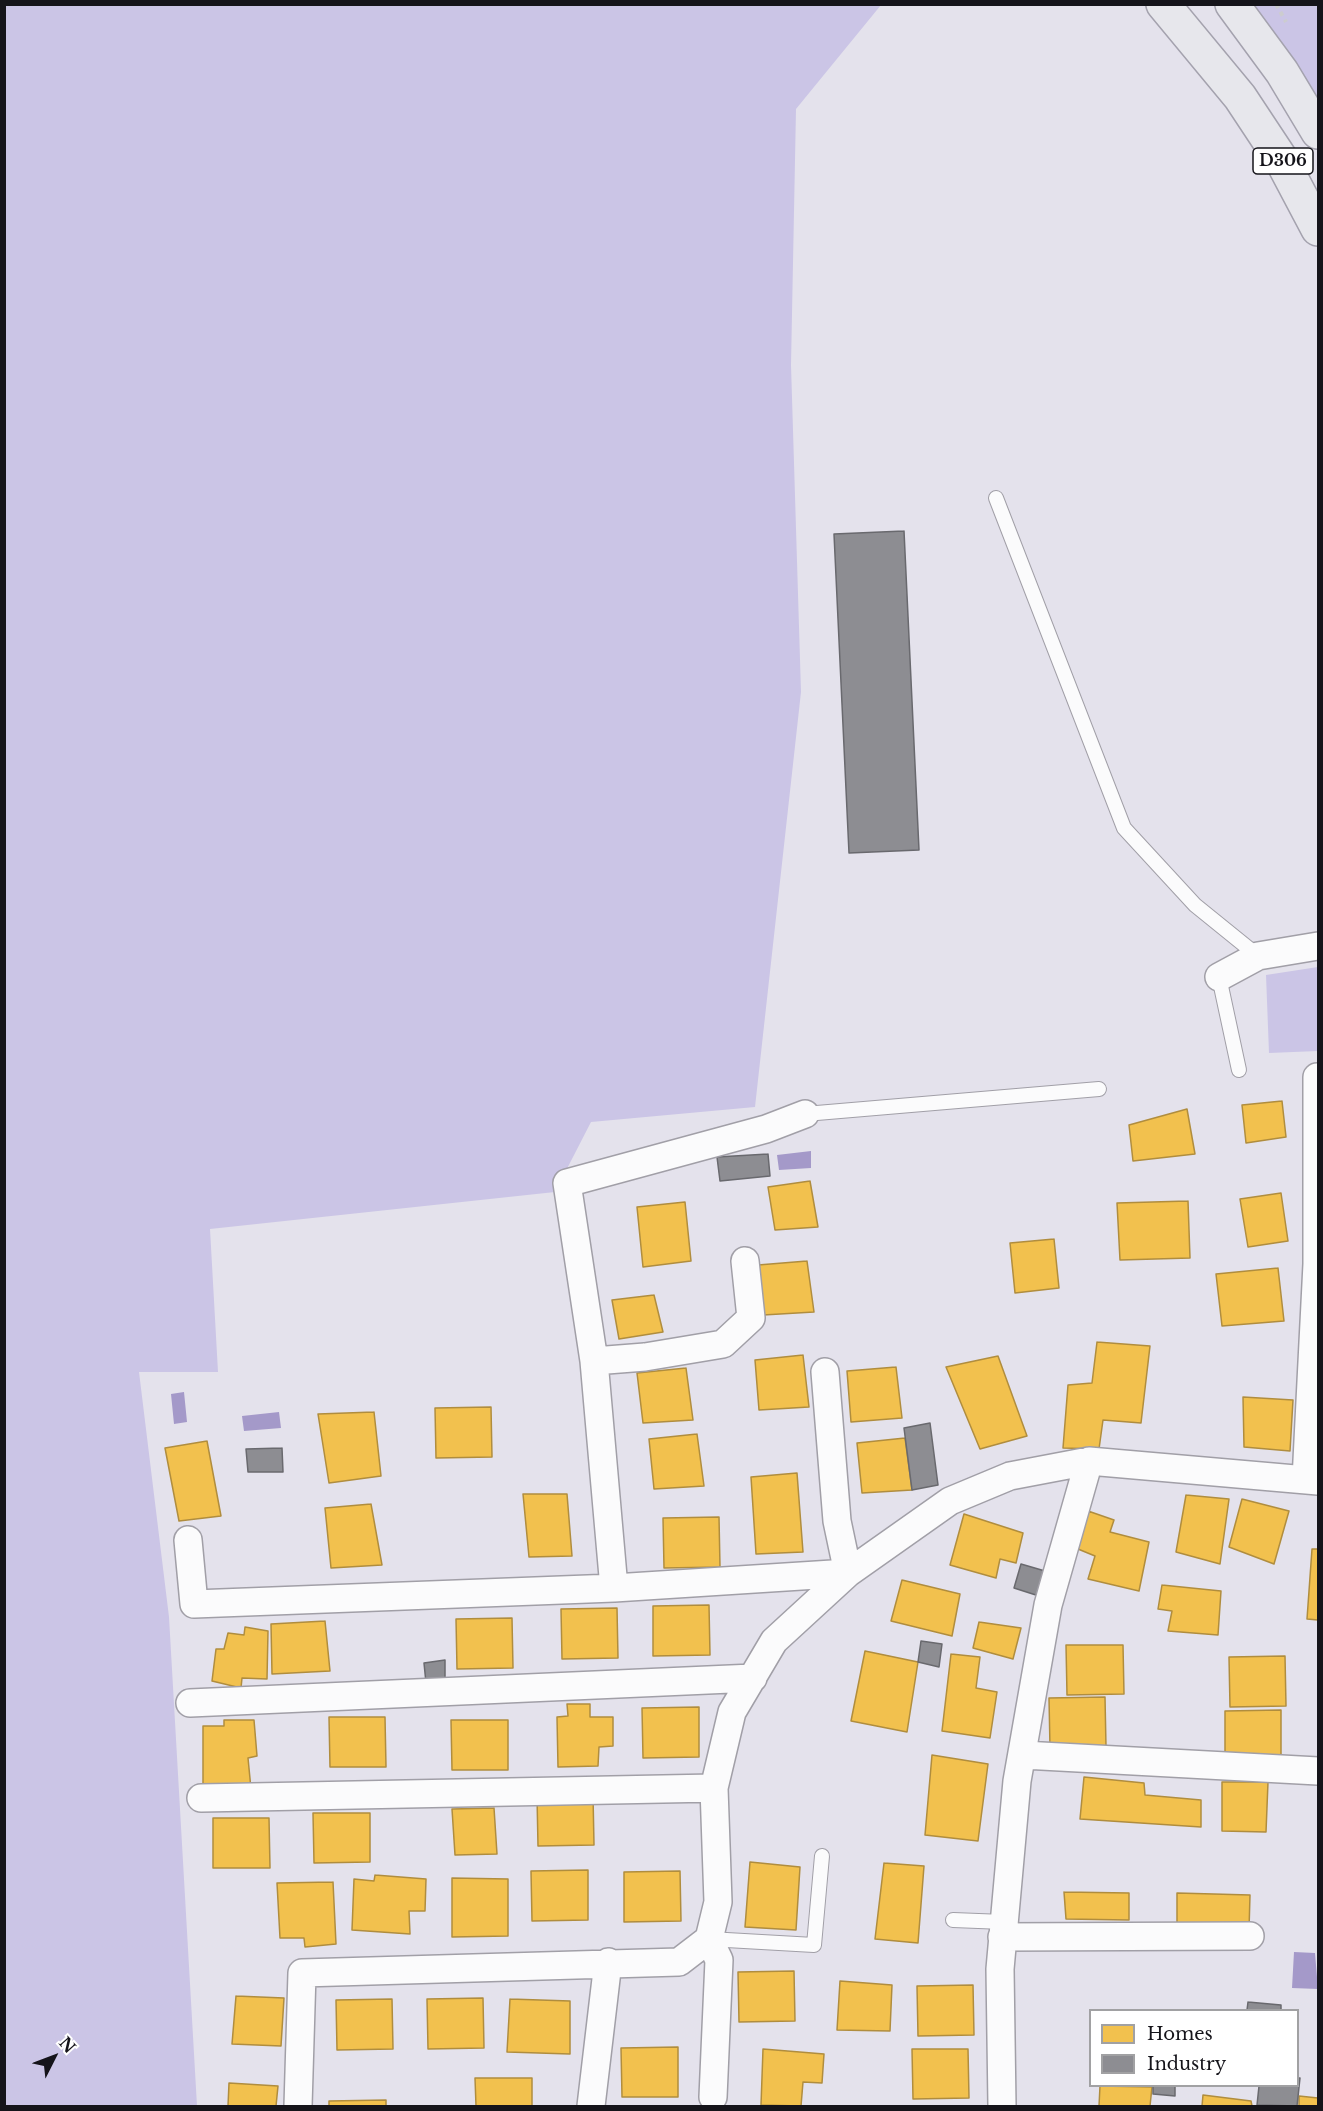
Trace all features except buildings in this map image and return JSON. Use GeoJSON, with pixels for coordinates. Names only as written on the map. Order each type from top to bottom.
{"type":"FeatureCollection","features":[{"type":"Feature","properties":{"kind":"main road","name":"D306"},"geometry":{"type":"LineString","coordinates":[[1163,4],[1240,97],[1281,159],[1318,229]]}},
{"type":"Feature","properties":{"kind":"main road","name":"D306"},"geometry":{"type":"LineString","coordinates":[[1232,4],[1282,72],[1318,132]]}},
{"type":"Feature","properties":{"kind":"street"},"geometry":{"type":"LineString","coordinates":[[1219,977],[1258,956],[1318,946]]}},
{"type":"Feature","properties":{"kind":"street"},"geometry":{"type":"LineString","coordinates":[[298,2106],[302,1973],[608,1962],[679,1962],[709,1939],[718,1902],[714,1788],[732,1712],[774,1641],[848,1573],[950,1501],[1010,1476],[1089,1461],[1312,1481],[1317,1264],[1317,1077]]}},
{"type":"Feature","properties":{"kind":"street"},"geometry":{"type":"LineString","coordinates":[[614,1588],[594,1361],[567,1183],[766,1130],[805,1114]]}},
{"type":"Feature","properties":{"kind":"street"},"geometry":{"type":"LineString","coordinates":[[594,1361],[645,1357],[723,1344],[751,1318],[745,1261]]}},
{"type":"Feature","properties":{"kind":"street"},"geometry":{"type":"LineString","coordinates":[[825,1372],[837,1521],[848,1573]]}},
{"type":"Feature","properties":{"kind":"street"},"geometry":{"type":"LineString","coordinates":[[1002,2106],[1000,1969],[1017,1781],[1048,1605],[1089,1461]]}},
{"type":"Feature","properties":{"kind":"street"},"geometry":{"type":"LineString","coordinates":[[188,1540],[194,1604],[614,1588],[848,1573]]}},
{"type":"Feature","properties":{"kind":"street"},"geometry":{"type":"LineString","coordinates":[[190,1703],[753,1678]]}},
{"type":"Feature","properties":{"kind":"street"},"geometry":{"type":"LineString","coordinates":[[1023,1755],[1318,1771]]}},
{"type":"Feature","properties":{"kind":"street"},"geometry":{"type":"LineString","coordinates":[[201,1798],[714,1788]]}},
{"type":"Feature","properties":{"kind":"street"},"geometry":{"type":"LineString","coordinates":[[1003,1930],[1250,1936]]}},
{"type":"Feature","properties":{"kind":"street"},"geometry":{"type":"LineString","coordinates":[[709,1939],[719,1960],[713,2097]]}},
{"type":"Feature","properties":{"kind":"street"},"geometry":{"type":"LineString","coordinates":[[591,2106],[608,1962]]}},
{"type":"Feature","properties":{"kind":"lane"},"geometry":{"type":"LineString","coordinates":[[996,498],[1124,828],[1195,905],[1258,956]]}},
{"type":"Feature","properties":{"kind":"lane"},"geometry":{"type":"LineString","coordinates":[[1219,977],[1239,1070]]}},
{"type":"Feature","properties":{"kind":"lane"},"geometry":{"type":"LineString","coordinates":[[805,1114],[1099,1089]]}},
{"type":"Feature","properties":{"kind":"lane"},"geometry":{"type":"LineString","coordinates":[[709,1939],[814,1945],[822,1856]]}},
{"type":"Feature","properties":{"kind":"lane"},"geometry":{"type":"LineString","coordinates":[[953,1920],[1003,1930]]}},
{"type":"Feature","properties":{"kind":"shaded area"},"geometry":{"type":"Polygon","coordinates":[[[5,5],[881,5],[796,109],[791,365],[801,692],[755,1107],[591,1122],[555,1192],[210,1229],[218,1372],[139,1372],[169,1617],[197,2106],[5,2106],[5,5]]]}},
{"type":"Feature","properties":{"kind":"shaded area"},"geometry":{"type":"Polygon","coordinates":[[[1232,5],[1318,5],[1318,132],[1232,5]]]}},
{"type":"Feature","properties":{"kind":"shaded area"},"geometry":{"type":"Polygon","coordinates":[[[1318,967],[1318,1051],[1269,1053],[1266,975],[1318,967]]]}},
{"type":"Feature","properties":{"kind":"shaded area"},"geometry":{"type":"Polygon","coordinates":[[[811,1151],[811,1168],[779,1170],[777,1155],[811,1151]]]}},
{"type":"Feature","properties":{"kind":"shaded area"},"geometry":{"type":"Polygon","coordinates":[[[184,1392],[187,1422],[174,1424],[171,1394],[184,1392]]]}},
{"type":"Feature","properties":{"kind":"shaded area"},"geometry":{"type":"Polygon","coordinates":[[[279,1412],[281,1428],[244,1431],[242,1416],[279,1412]]]}},
{"type":"Feature","properties":{"kind":"shaded area"},"geometry":{"type":"Polygon","coordinates":[[[1294,1952],[1315,1953],[1318,1989],[1292,1988],[1294,1952]]]}}]}
